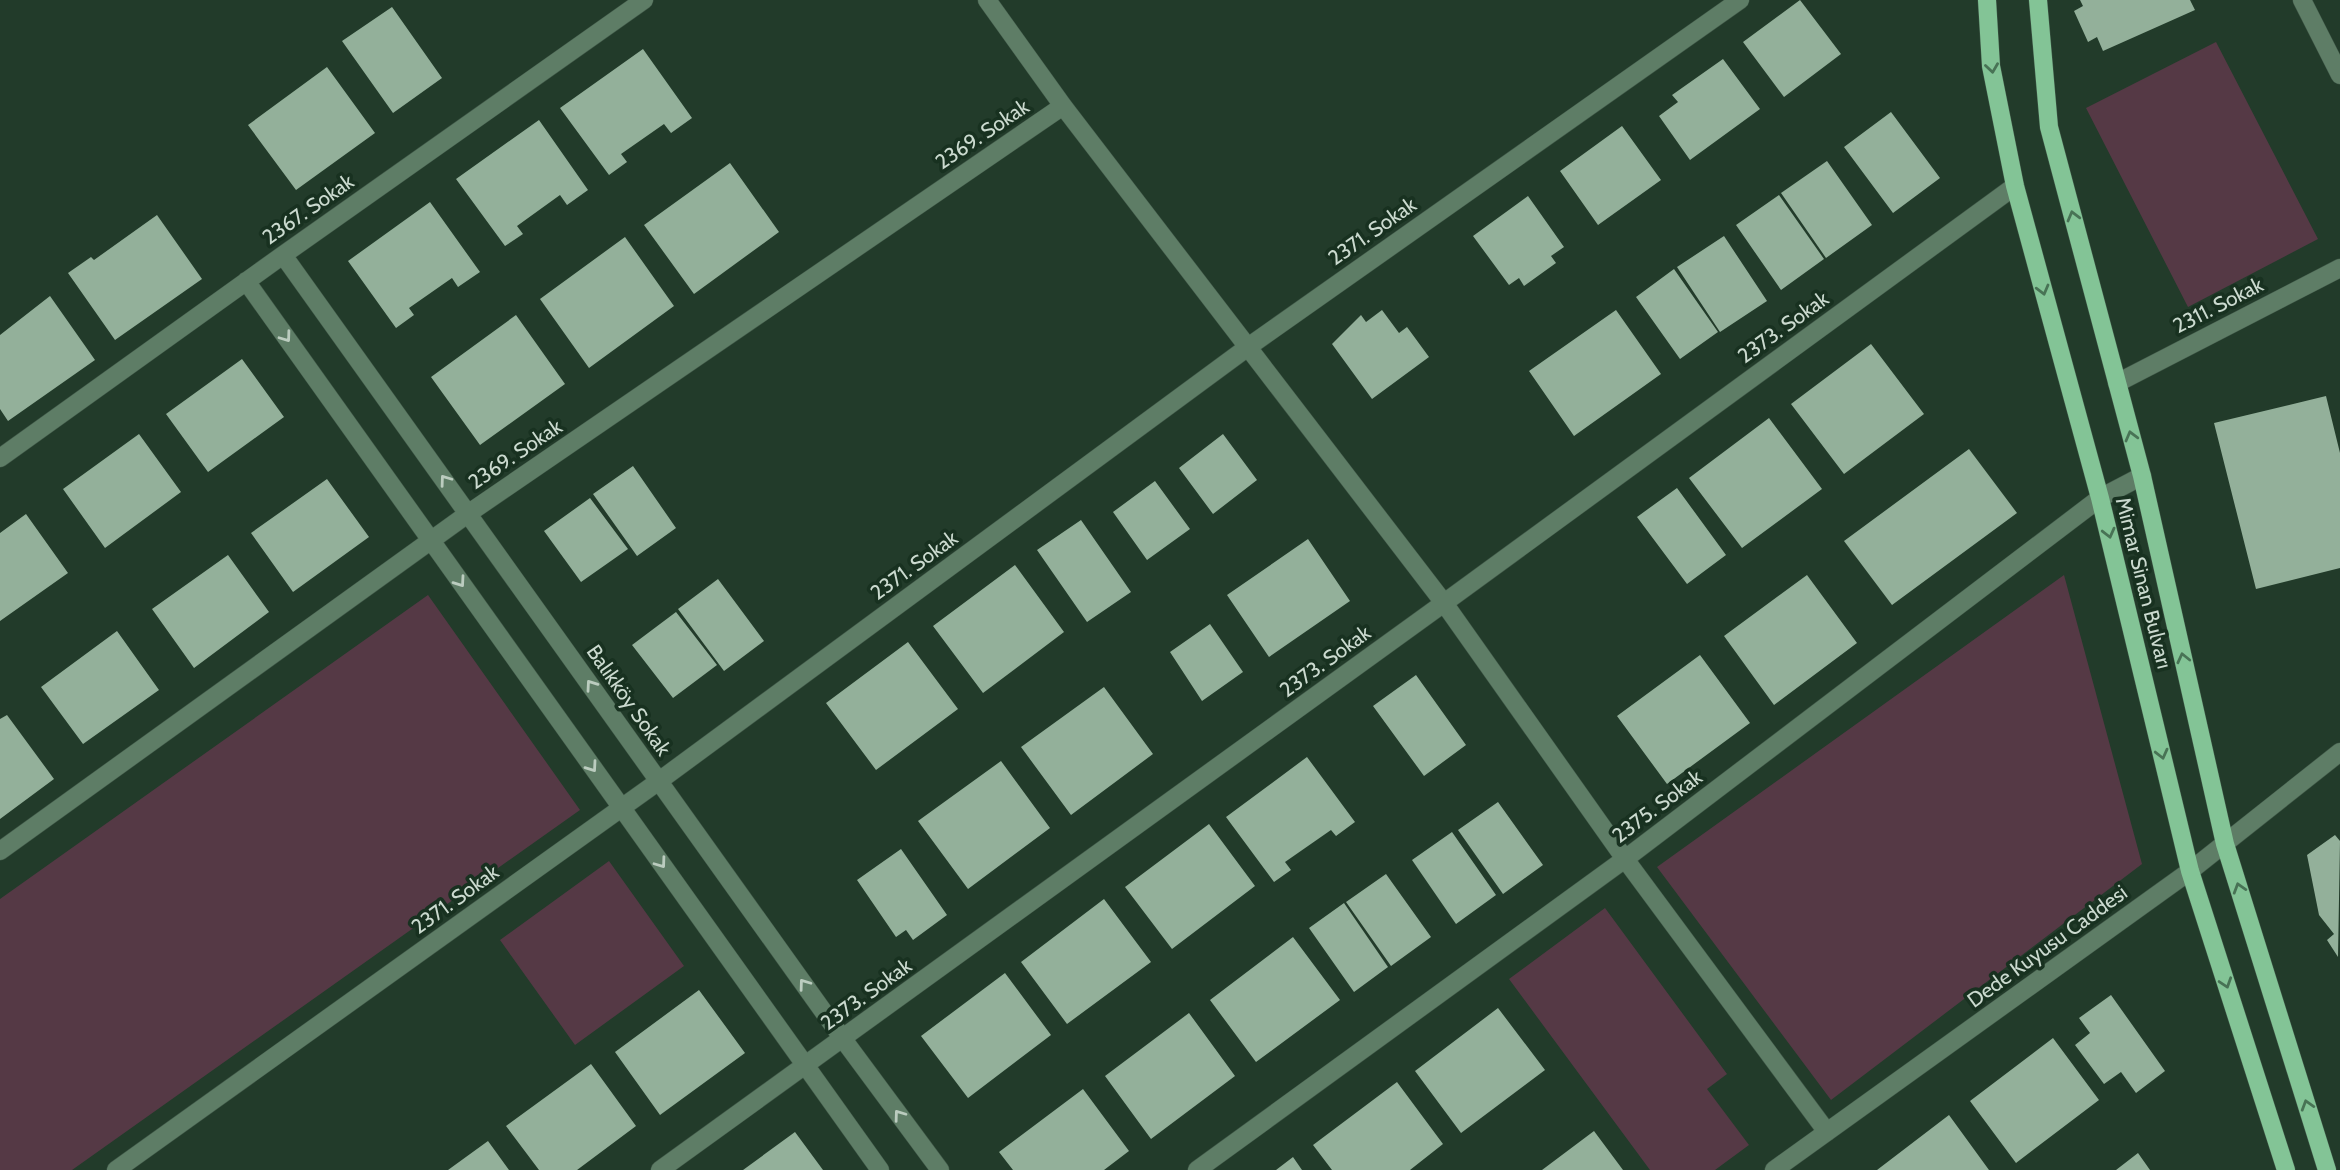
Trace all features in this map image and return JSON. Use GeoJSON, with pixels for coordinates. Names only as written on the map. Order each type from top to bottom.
{"type":"FeatureCollection","features":[{"type":"Feature","properties":{"kind":"main road","name":"Mimar Sinan Bulvarı"},"geometry":{"type":"LineString","coordinates":[[1987,0],[1991,66],[2015,186],[2100,498],[2190,872],[2286,1170]]}},
{"type":"Feature","properties":{"kind":"main road","name":"Mimar Sinan Bulvarı"},"geometry":{"type":"LineString","coordinates":[[2038,0],[2049,127],[2142,476],[2225,844],[2327,1170]]}},
{"type":"Feature","properties":{"kind":"street","name":"2367. Sokak"},"geometry":{"type":"LineString","coordinates":[[0,458],[644,0]]}},
{"type":"Feature","properties":{"kind":"street"},"geometry":{"type":"LineString","coordinates":[[987,0],[1063,106],[1444,603],[1625,859],[1827,1132]]}},
{"type":"Feature","properties":{"kind":"street","name":"2371. Sokak"},"geometry":{"type":"LineString","coordinates":[[117,1170],[659,781],[1248,347],[1740,0]]}},
{"type":"Feature","properties":{"kind":"street"},"geometry":{"type":"LineString","coordinates":[[2302,0],[2340,75]]}},
{"type":"Feature","properties":{"kind":"street","name":"2369. Sokak"},"geometry":{"type":"LineString","coordinates":[[0,851],[469,513],[1063,106]]}},
{"type":"Feature","properties":{"kind":"street","name":"2373. Sokak"},"geometry":{"type":"LineString","coordinates":[[660,1170],[2015,186]]}},
{"type":"Feature","properties":{"kind":"street","name":"Balıkköy Sokak"},"geometry":{"type":"LineString","coordinates":[[283,255],[843,1039],[940,1170]]}},
{"type":"Feature","properties":{"kind":"street","name":"2311. Sokak"},"geometry":{"type":"LineString","coordinates":[[2117,383],[2340,268]]}},
{"type":"Feature","properties":{"kind":"street"},"geometry":{"type":"LineString","coordinates":[[246,281],[880,1170]]}},
{"type":"Feature","properties":{"kind":"street","name":"2375. Sokak"},"geometry":{"type":"LineString","coordinates":[[1197,1170],[1625,859],[2100,498],[2142,476]]}},
{"type":"Feature","properties":{"kind":"street","name":"Dede Kuyusu Caddesi"},"geometry":{"type":"LineString","coordinates":[[1774,1170],[2190,872],[2340,751]]}},
{"type":"Feature","properties":{"kind":"shaded area"},"geometry":{"type":"Polygon","coordinates":[[[2216,42],[2318,239],[2188,307],[2086,108],[2216,42]]]}},
{"type":"Feature","properties":{"kind":"shaded area"},"geometry":{"type":"Polygon","coordinates":[[[2064,575],[2142,864],[1831,1100],[1657,867],[2064,575]]]}},
{"type":"Feature","properties":{"kind":"shaded area"},"geometry":{"type":"Polygon","coordinates":[[[428,595],[580,810],[72,1170],[0,1170],[0,899],[428,595]]]}},
{"type":"Feature","properties":{"kind":"shaded area"},"geometry":{"type":"Polygon","coordinates":[[[609,861],[684,966],[575,1045],[500,940],[609,861]]]}},
{"type":"Feature","properties":{"kind":"shaded area"},"geometry":{"type":"Polygon","coordinates":[[[1605,908],[1727,1074],[1707,1089],[1749,1145],[1715,1170],[1650,1170],[1509,979],[1605,908]]]}},
{"type":"Feature","properties":{"kind":"building"},"geometry":{"type":"Polygon","coordinates":[[[1800,0],[1841,54],[1784,97],[1743,42],[1800,0]]]}},
{"type":"Feature","properties":{"kind":"building"},"geometry":{"type":"Polygon","coordinates":[[[2080,0],[2190,0],[2195,10],[2103,51],[2097,37],[2088,42],[2074,11],[2083,6],[2080,0]]]}},
{"type":"Feature","properties":{"kind":"building"},"geometry":{"type":"Polygon","coordinates":[[[392,7],[442,78],[393,113],[342,41],[392,7]]]}},
{"type":"Feature","properties":{"kind":"building"},"geometry":{"type":"Polygon","coordinates":[[[643,49],[692,118],[671,133],[664,124],[621,154],[627,162],[609,175],[560,108],[643,49]]]}},
{"type":"Feature","properties":{"kind":"building"},"geometry":{"type":"Polygon","coordinates":[[[1723,59],[1760,109],[1690,160],[1659,116],[1678,102],[1672,95],[1723,59]]]}},
{"type":"Feature","properties":{"kind":"building"},"geometry":{"type":"Polygon","coordinates":[[[327,67],[375,133],[296,190],[248,125],[327,67]]]}},
{"type":"Feature","properties":{"kind":"building"},"geometry":{"type":"Polygon","coordinates":[[[1891,112],[1940,178],[1893,213],[1844,147],[1891,112]]]}},
{"type":"Feature","properties":{"kind":"building"},"geometry":{"type":"Polygon","coordinates":[[[539,120],[588,190],[567,205],[560,195],[517,226],[523,234],[505,246],[456,179],[539,120]]]}},
{"type":"Feature","properties":{"kind":"building"},"geometry":{"type":"Polygon","coordinates":[[[1622,126],[1661,180],[1598,225],[1560,171],[1622,126]]]}},
{"type":"Feature","properties":{"kind":"building"},"geometry":{"type":"Polygon","coordinates":[[[1827,161],[1872,225],[1826,258],[1781,193],[1827,161]]]}},
{"type":"Feature","properties":{"kind":"building"},"geometry":{"type":"Polygon","coordinates":[[[730,163],[779,232],[694,294],[644,225],[730,163]]]}},
{"type":"Feature","properties":{"kind":"building"},"geometry":{"type":"Polygon","coordinates":[[[1779,195],[1824,259],[1781,290],[1736,225],[1779,195]]]}},
{"type":"Feature","properties":{"kind":"building"},"geometry":{"type":"Polygon","coordinates":[[[1528,196],[1564,247],[1551,256],[1556,263],[1524,286],[1519,278],[1509,285],[1473,236],[1528,196]]]}},
{"type":"Feature","properties":{"kind":"building"},"geometry":{"type":"Polygon","coordinates":[[[430,202],[480,272],[458,287],[452,278],[409,308],[414,315],[396,328],[348,261],[430,202]]]}},
{"type":"Feature","properties":{"kind":"building"},"geometry":{"type":"Polygon","coordinates":[[[157,215],[202,279],[115,340],[68,273],[91,257],[94,260],[157,215]]]}},
{"type":"Feature","properties":{"kind":"building"},"geometry":{"type":"Polygon","coordinates":[[[1724,236],[1767,301],[1720,332],[1677,267],[1724,236]]]}},
{"type":"Feature","properties":{"kind":"building"},"geometry":{"type":"Polygon","coordinates":[[[625,237],[674,306],[589,368],[540,299],[625,237]]]}},
{"type":"Feature","properties":{"kind":"building"},"geometry":{"type":"Polygon","coordinates":[[[1674,269],[1718,332],[1680,359],[1636,297],[1674,269]]]}},
{"type":"Feature","properties":{"kind":"building"},"geometry":{"type":"Polygon","coordinates":[[[50,296],[95,360],[8,421],[0,409],[0,335],[50,296]]]}},
{"type":"Feature","properties":{"kind":"building"},"geometry":{"type":"Polygon","coordinates":[[[1382,310],[1399,333],[1407,327],[1429,357],[1372,399],[1332,344],[1361,315],[1366,322],[1382,310]]]}},
{"type":"Feature","properties":{"kind":"building"},"geometry":{"type":"Polygon","coordinates":[[[1616,310],[1661,374],[1574,436],[1529,371],[1616,310]]]}},
{"type":"Feature","properties":{"kind":"building"},"geometry":{"type":"Polygon","coordinates":[[[516,315],[565,384],[480,445],[431,377],[516,315]]]}},
{"type":"Feature","properties":{"kind":"building"},"geometry":{"type":"Polygon","coordinates":[[[1871,344],[1924,414],[1844,474],[1791,404],[1871,344]]]}},
{"type":"Feature","properties":{"kind":"building"},"geometry":{"type":"Polygon","coordinates":[[[242,359],[284,417],[208,472],[166,414],[242,359]]]}},
{"type":"Feature","properties":{"kind":"building"},"geometry":{"type":"Polygon","coordinates":[[[2326,396],[2340,453],[2340,568],[2256,589],[2214,423],[2326,396]]]}},
{"type":"Feature","properties":{"kind":"building"},"geometry":{"type":"Polygon","coordinates":[[[1769,418],[1822,489],[1742,548],[1689,478],[1769,418]]]}},
{"type":"Feature","properties":{"kind":"building"},"geometry":{"type":"Polygon","coordinates":[[[139,434],[181,492],[105,548],[63,489],[139,434]]]}},
{"type":"Feature","properties":{"kind":"building"},"geometry":{"type":"Polygon","coordinates":[[[1223,434],[1257,480],[1213,514],[1179,468],[1223,434]]]}},
{"type":"Feature","properties":{"kind":"building"},"geometry":{"type":"Polygon","coordinates":[[[1969,449],[2017,513],[1892,605],[1844,541],[1969,449]]]}},
{"type":"Feature","properties":{"kind":"building"},"geometry":{"type":"Polygon","coordinates":[[[633,466],[676,528],[637,556],[593,494],[633,466]]]}},
{"type":"Feature","properties":{"kind":"building"},"geometry":{"type":"Polygon","coordinates":[[[327,479],[369,537],[293,592],[251,533],[327,479]]]}},
{"type":"Feature","properties":{"kind":"building"},"geometry":{"type":"Polygon","coordinates":[[[1155,481],[1190,529],[1147,560],[1113,512],[1155,481]]]}},
{"type":"Feature","properties":{"kind":"building"},"geometry":{"type":"Polygon","coordinates":[[[1677,488],[1726,555],[1687,584],[1637,517],[1677,488]]]}},
{"type":"Feature","properties":{"kind":"building"},"geometry":{"type":"Polygon","coordinates":[[[590,498],[628,549],[581,582],[544,531],[590,498]]]}},
{"type":"Feature","properties":{"kind":"building"},"geometry":{"type":"Polygon","coordinates":[[[26,514],[68,573],[0,621],[0,533],[26,514]]]}},
{"type":"Feature","properties":{"kind":"building"},"geometry":{"type":"Polygon","coordinates":[[[1081,520],[1131,592],[1087,622],[1037,550],[1081,520]]]}},
{"type":"Feature","properties":{"kind":"building"},"geometry":{"type":"Polygon","coordinates":[[[1308,539],[1350,601],[1269,657],[1227,595],[1308,539]]]}},
{"type":"Feature","properties":{"kind":"building"},"geometry":{"type":"Polygon","coordinates":[[[228,555],[269,612],[194,668],[152,609],[228,555]]]}},
{"type":"Feature","properties":{"kind":"building"},"geometry":{"type":"Polygon","coordinates":[[[1015,565],[1064,632],[983,693],[933,626],[1015,565]]]}},
{"type":"Feature","properties":{"kind":"building"},"geometry":{"type":"Polygon","coordinates":[[[1807,575],[1857,643],[1774,705],[1724,636],[1807,575]]]}},
{"type":"Feature","properties":{"kind":"building"},"geometry":{"type":"Polygon","coordinates":[[[718,579],[764,641],[724,671],[678,609],[718,579]]]}},
{"type":"Feature","properties":{"kind":"building"},"geometry":{"type":"Polygon","coordinates":[[[676,612],[717,665],[673,698],[632,645],[676,612]]]}},
{"type":"Feature","properties":{"kind":"building"},"geometry":{"type":"Polygon","coordinates":[[[1210,624],[1243,672],[1202,701],[1170,652],[1210,624]]]}},
{"type":"Feature","properties":{"kind":"building"},"geometry":{"type":"Polygon","coordinates":[[[117,631],[159,690],[83,744],[41,687],[117,631]]]}},
{"type":"Feature","properties":{"kind":"building"},"geometry":{"type":"Polygon","coordinates":[[[908,642],[958,709],[876,770],[826,703],[908,642]]]}},
{"type":"Feature","properties":{"kind":"building"},"geometry":{"type":"Polygon","coordinates":[[[1700,655],[1750,723],[1667,784],[1617,716],[1700,655]]]}},
{"type":"Feature","properties":{"kind":"building"},"geometry":{"type":"Polygon","coordinates":[[[1416,675],[1466,745],[1424,776],[1373,706],[1416,675]]]}},
{"type":"Feature","properties":{"kind":"building"},"geometry":{"type":"Polygon","coordinates":[[[1104,687],[1153,754],[1071,815],[1021,747],[1104,687]]]}},
{"type":"Feature","properties":{"kind":"building"},"geometry":{"type":"Polygon","coordinates":[[[7,715],[54,779],[0,819],[0,719],[7,715]]]}},
{"type":"Feature","properties":{"kind":"building"},"geometry":{"type":"Polygon","coordinates":[[[1307,757],[1355,822],[1336,836],[1331,830],[1285,862],[1291,870],[1274,882],[1226,817],[1307,757]]]}},
{"type":"Feature","properties":{"kind":"building"},"geometry":{"type":"Polygon","coordinates":[[[1001,761],[1050,828],[968,889],[918,821],[1001,761]]]}},
{"type":"Feature","properties":{"kind":"building"},"geometry":{"type":"Polygon","coordinates":[[[1498,802],[1543,865],[1503,894],[1458,830],[1498,802]]]}},
{"type":"Feature","properties":{"kind":"building"},"geometry":{"type":"Polygon","coordinates":[[[1209,824],[1255,886],[1172,949],[1125,887],[1209,824]]]}},
{"type":"Feature","properties":{"kind":"building"},"geometry":{"type":"Polygon","coordinates":[[[1452,832],[1496,895],[1456,924],[1412,860],[1452,832]]]}},
{"type":"Feature","properties":{"kind":"building"},"geometry":{"type":"Polygon","coordinates":[[[2335,835],[2340,841],[2338,957],[2327,940],[2334,934],[2319,915],[2307,855],[2335,835]]]}},
{"type":"Feature","properties":{"kind":"building"},"geometry":{"type":"Polygon","coordinates":[[[901,849],[947,915],[913,940],[906,930],[896,937],[857,880],[901,849]]]}},
{"type":"Feature","properties":{"kind":"building"},"geometry":{"type":"Polygon","coordinates":[[[1386,874],[1431,937],[1391,966],[1346,902],[1386,874]]]}},
{"type":"Feature","properties":{"kind":"building"},"geometry":{"type":"Polygon","coordinates":[[[1104,899],[1151,962],[1067,1024],[1021,962],[1104,899]]]}},
{"type":"Feature","properties":{"kind":"building"},"geometry":{"type":"Polygon","coordinates":[[[1344,903],[1388,967],[1354,992],[1309,928],[1344,903]]]}},
{"type":"Feature","properties":{"kind":"building"},"geometry":{"type":"Polygon","coordinates":[[[1293,937],[1340,1000],[1256,1062],[1210,1000],[1293,937]]]}},
{"type":"Feature","properties":{"kind":"building"},"geometry":{"type":"Polygon","coordinates":[[[1005,973],[1051,1035],[968,1098],[921,1036],[1005,973]]]}},
{"type":"Feature","properties":{"kind":"building"},"geometry":{"type":"Polygon","coordinates":[[[699,990],[745,1053],[660,1115],[615,1052],[699,990]]]}},
{"type":"Feature","properties":{"kind":"building"},"geometry":{"type":"Polygon","coordinates":[[[2111,995],[2165,1071],[2136,1093],[2121,1072],[2104,1084],[2075,1045],[2090,1033],[2079,1018],[2111,995]]]}},
{"type":"Feature","properties":{"kind":"building"},"geometry":{"type":"Polygon","coordinates":[[[1498,1008],[1545,1070],[1461,1133],[1415,1071],[1498,1008]]]}},
{"type":"Feature","properties":{"kind":"building"},"geometry":{"type":"Polygon","coordinates":[[[1189,1013],[1235,1076],[1151,1139],[1105,1076],[1189,1013]]]}},
{"type":"Feature","properties":{"kind":"building"},"geometry":{"type":"Polygon","coordinates":[[[2053,1038],[2099,1100],[2016,1163],[1970,1101],[2053,1038]]]}},
{"type":"Feature","properties":{"kind":"building"},"geometry":{"type":"Polygon","coordinates":[[[591,1064],[636,1126],[577,1170],[539,1170],[506,1126],[591,1064]]]}},
{"type":"Feature","properties":{"kind":"building"},"geometry":{"type":"Polygon","coordinates":[[[1397,1082],[1443,1144],[1410,1170],[1332,1170],[1313,1145],[1397,1082]]]}},
{"type":"Feature","properties":{"kind":"building"},"geometry":{"type":"Polygon","coordinates":[[[1083,1089],[1129,1151],[1104,1170],[1013,1170],[999,1152],[1083,1089]]]}},
{"type":"Feature","properties":{"kind":"building"},"geometry":{"type":"Polygon","coordinates":[[[1949,1115],[1989,1170],[1877,1170],[1949,1115]]]}},
{"type":"Feature","properties":{"kind":"building"},"geometry":{"type":"Polygon","coordinates":[[[1594,1131],[1623,1170],[1542,1170],[1594,1131]]]}},
{"type":"Feature","properties":{"kind":"building"},"geometry":{"type":"Polygon","coordinates":[[[795,1132],[823,1170],[743,1170],[795,1132]]]}},
{"type":"Feature","properties":{"kind":"building"},"geometry":{"type":"Polygon","coordinates":[[[488,1141],[509,1170],[448,1170],[488,1141]]]}},
{"type":"Feature","properties":{"kind":"building"},"geometry":{"type":"Polygon","coordinates":[[[2138,1153],[2150,1170],[2116,1170],[2138,1153]]]}},
{"type":"Feature","properties":{"kind":"building"},"geometry":{"type":"Polygon","coordinates":[[[1293,1157],[1302,1170],[1276,1170],[1293,1157]]]}}]}
